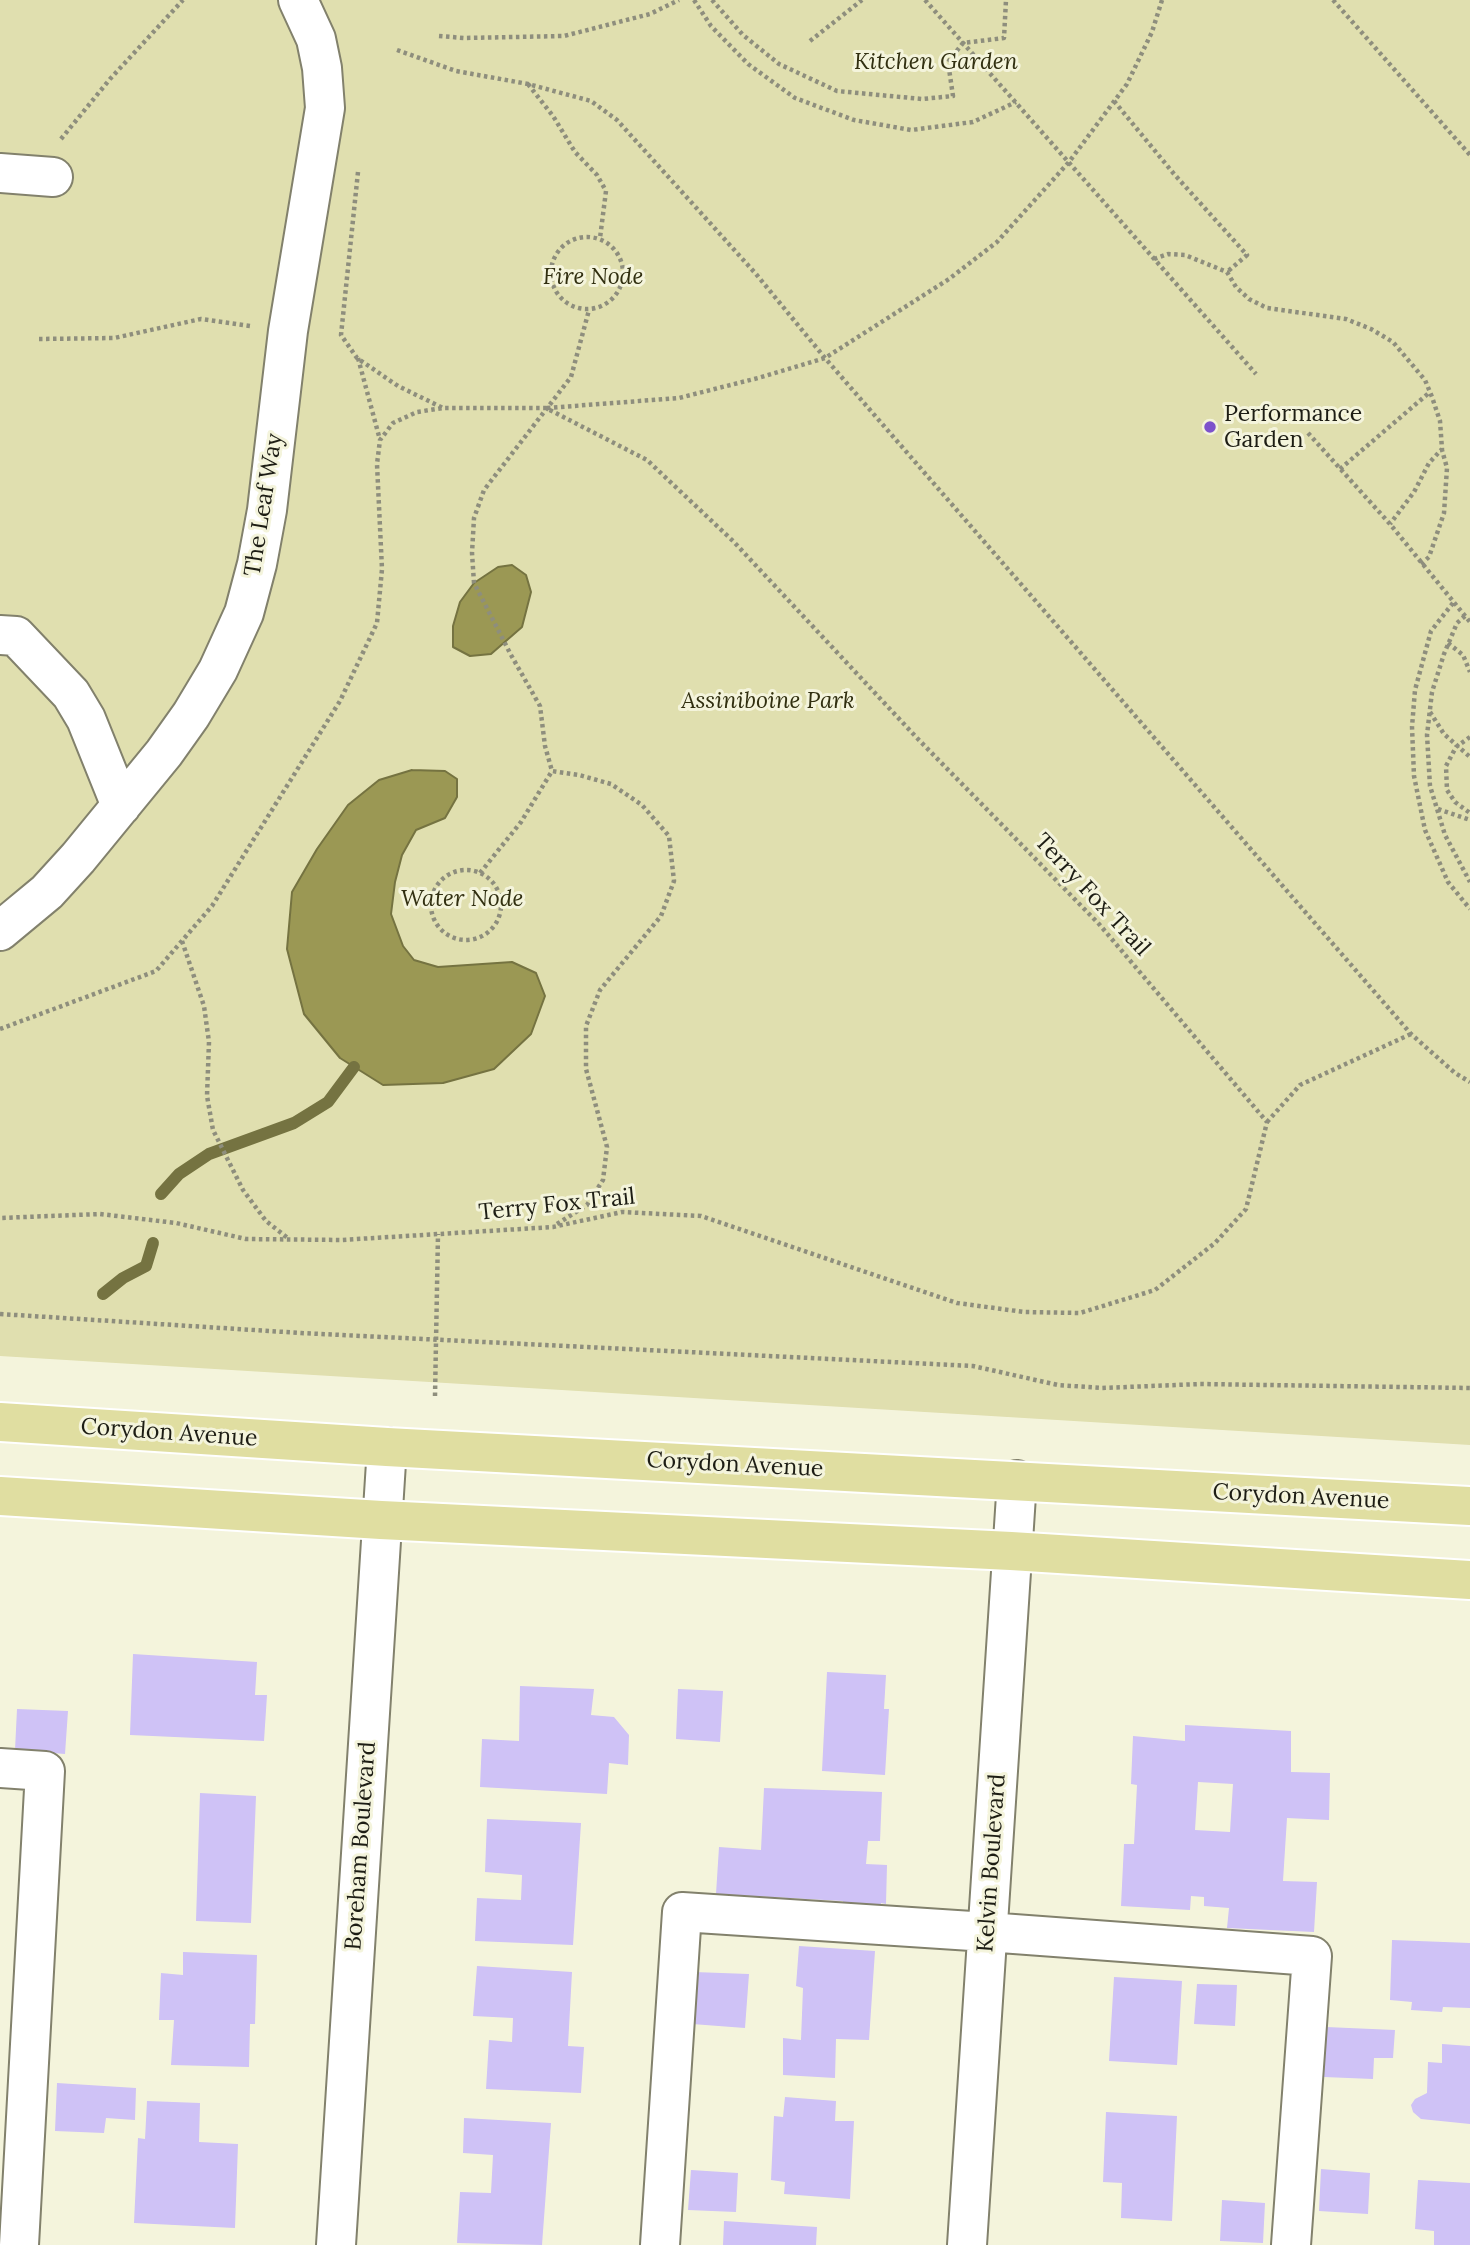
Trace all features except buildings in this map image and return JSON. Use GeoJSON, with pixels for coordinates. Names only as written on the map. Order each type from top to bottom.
{"type":"FeatureCollection","features":[{"type":"Feature","properties":{"kind":"main road","name":"Corydon Avenue"},"geometry":{"type":"LineString","coordinates":[[0,1422],[387,1447],[1470,1506]]}},
{"type":"Feature","properties":{"kind":"main road"},"geometry":{"type":"LineString","coordinates":[[0,1496],[381,1520],[1011,1551],[1470,1580]]}},
{"type":"Feature","properties":{"kind":"street","name":"The Leaf Way"},"geometry":{"type":"LineString","coordinates":[[0,931],[47,892],[164,753],[218,670],[244,613],[267,510],[288,331],[325,108],[322,68],[316,39],[298,0]]}},
{"type":"Feature","properties":{"kind":"street"},"geometry":{"type":"LineString","coordinates":[[0,635],[16,636],[71,694],[86,719],[121,806]]}},
{"type":"Feature","properties":{"kind":"street","name":"Boreham Boulevard"},"geometry":{"type":"LineString","coordinates":[[336,2245],[387,1447]]}},
{"type":"Feature","properties":{"kind":"street","name":"Kelvin Boulevard"},"geometry":{"type":"LineString","coordinates":[[967,2245],[1017,1480]]}},
{"type":"Feature","properties":{"kind":"street"},"geometry":{"type":"LineString","coordinates":[[0,1768],[45,1771],[19,2245]]}},
{"type":"Feature","properties":{"kind":"street"},"geometry":{"type":"LineString","coordinates":[[660,2245],[682,1912],[1312,1956],[1291,2245]]}},
{"type":"Feature","properties":{"kind":"path"},"geometry":{"type":"LineString","coordinates":[[28,175],[110,79],[183,0]]}},
{"type":"Feature","properties":{"kind":"path"},"geometry":{"type":"LineString","coordinates":[[439,36],[564,36],[650,14],[680,0]]}},
{"type":"Feature","properties":{"kind":"path"},"geometry":{"type":"LineString","coordinates":[[694,0],[711,26],[748,64],[795,98],[854,120],[911,130],[973,122],[1016,102]]}},
{"type":"Feature","properties":{"kind":"path"},"geometry":{"type":"LineString","coordinates":[[712,0],[743,35],[779,64],[836,91],[922,99],[953,96],[948,62],[963,43],[1004,38],[1006,0]]}},
{"type":"Feature","properties":{"kind":"path"},"geometry":{"type":"LineString","coordinates":[[810,41],[862,0]]}},
{"type":"Feature","properties":{"kind":"path"},"geometry":{"type":"LineString","coordinates":[[925,0],[1256,374]]}},
{"type":"Feature","properties":{"kind":"path"},"geometry":{"type":"LineString","coordinates":[[546,408],[679,398],[825,358],[949,279],[997,242],[1069,162],[1127,84],[1152,32],[1162,0]]}},
{"type":"Feature","properties":{"kind":"path"},"geometry":{"type":"LineString","coordinates":[[1332,0],[1470,155]]}},
{"type":"Feature","properties":{"kind":"path"},"geometry":{"type":"LineString","coordinates":[[397,50],[456,71],[528,84],[590,101],[617,120],[756,274],[825,358],[1411,1034],[1455,1073],[1470,1082]]}},
{"type":"Feature","properties":{"kind":"path"},"geometry":{"type":"LineString","coordinates":[[528,84],[553,116],[575,152],[597,174],[606,191],[600,238]]}},
{"type":"Feature","properties":{"kind":"path"},"geometry":{"type":"LineString","coordinates":[[1114,100],[1174,174],[1247,255],[1227,272]]}},
{"type":"Feature","properties":{"kind":"path"},"geometry":{"type":"LineString","coordinates":[[0,1029],[156,971],[212,906],[272,812],[340,701],[377,623],[383,569],[377,464],[380,440],[357,358],[341,335],[358,168]]}},
{"type":"Feature","properties":{"kind":"path"},"geometry":{"type":"LineString","coordinates":[[600,238],[613,248],[623,266],[621,287],[609,303],[589,310],[569,305],[554,291],[550,270],[558,251],[575,239],[600,238]]}},
{"type":"Feature","properties":{"kind":"path"},"geometry":{"type":"LineString","coordinates":[[1154,259],[1168,254],[1185,255],[1227,272],[1236,287],[1249,299],[1266,308],[1346,319],[1393,342],[1424,380],[1430,392],[1440,421],[1442,449],[1447,468],[1444,513],[1429,557],[1422,564]]}},
{"type":"Feature","properties":{"kind":"path"},"geometry":{"type":"LineString","coordinates":[[480,873],[521,822],[552,771],[545,746],[540,706],[474,583],[474,518],[484,490],[571,377],[589,310]]}},
{"type":"Feature","properties":{"kind":"path"},"geometry":{"type":"LineString","coordinates":[[39,340],[114,338],[201,319],[341,335]]}},
{"type":"Feature","properties":{"kind":"path"},"geometry":{"type":"LineString","coordinates":[[357,358],[398,386],[443,408]]}},
{"type":"Feature","properties":{"kind":"path"},"geometry":{"type":"LineString","coordinates":[[1340,469],[1430,392]]}},
{"type":"Feature","properties":{"kind":"path","name":"Terry Fox Trail"},"geometry":{"type":"LineString","coordinates":[[0,1218],[100,1214],[176,1223],[246,1239],[341,1240],[552,1227],[622,1212],[701,1216],[957,1303],[1024,1312],[1080,1312],[1155,1290],[1215,1243],[1246,1209],[1267,1122],[1099,925],[917,738],[733,541],[647,460],[546,408],[443,408],[417,412],[393,423],[380,440]]}},
{"type":"Feature","properties":{"kind":"path"},"geometry":{"type":"LineString","coordinates":[[1308,433],[1390,524],[1470,622]]}},
{"type":"Feature","properties":{"kind":"path"},"geometry":{"type":"LineString","coordinates":[[1390,524],[1414,492],[1429,463],[1442,449]]}},
{"type":"Feature","properties":{"kind":"path"},"geometry":{"type":"LineString","coordinates":[[1453,603],[1432,631],[1415,690],[1412,727],[1414,776],[1425,830],[1448,882],[1470,909]]}},
{"type":"Feature","properties":{"kind":"path"},"geometry":{"type":"LineString","coordinates":[[1465,616],[1457,623],[1448,643],[1432,692],[1427,735],[1430,786],[1445,835],[1470,882]]}},
{"type":"Feature","properties":{"kind":"path"},"geometry":{"type":"LineString","coordinates":[[1448,643],[1463,655],[1470,672]]}},
{"type":"Feature","properties":{"kind":"path"},"geometry":{"type":"LineString","coordinates":[[1430,712],[1444,734],[1470,757]]}},
{"type":"Feature","properties":{"kind":"path"},"geometry":{"type":"LineString","coordinates":[[1470,737],[1457,747],[1446,766],[1447,790],[1455,802],[1470,813]]}},
{"type":"Feature","properties":{"kind":"path"},"geometry":{"type":"LineString","coordinates":[[552,771],[611,784],[642,805],[669,836],[674,881],[661,916],[600,990],[586,1026],[586,1069],[607,1147],[603,1180],[587,1205],[552,1227]]}},
{"type":"Feature","properties":{"kind":"path"},"geometry":{"type":"LineString","coordinates":[[1437,809],[1470,820]]}},
{"type":"Feature","properties":{"kind":"path"},"geometry":{"type":"LineString","coordinates":[[469,870],[480,873],[490,879],[497,888],[501,911],[497,922],[480,937],[458,939],[447,934],[433,916],[433,894],[438,883],[447,876],[469,870]]}},
{"type":"Feature","properties":{"kind":"path"},"geometry":{"type":"LineString","coordinates":[[182,940],[204,1006],[209,1042],[207,1096],[213,1129],[243,1190],[266,1221],[289,1240]]}},
{"type":"Feature","properties":{"kind":"path"},"geometry":{"type":"LineString","coordinates":[[1267,1122],[1300,1086],[1411,1034]]}},
{"type":"Feature","properties":{"kind":"path"},"geometry":{"type":"LineString","coordinates":[[435,1396],[438,1234]]}},
{"type":"Feature","properties":{"kind":"path"},"geometry":{"type":"LineString","coordinates":[[0,1314],[436,1340],[972,1366],[1058,1385],[1102,1388],[1200,1384],[1470,1388]]}},
{"type":"Feature","properties":{"kind":"green space","name":"Assiniboine Park"},"geometry":{"type":"Polygon","coordinates":[[[0,0],[1470,0],[1470,1445],[0,1356],[0,0]]]}},
{"type":"Feature","properties":{"kind":"shaded area"},"geometry":{"type":"Polygon","coordinates":[[[512,565],[526,575],[531,592],[522,627],[491,654],[470,656],[453,647],[453,626],[460,602],[474,583],[498,567],[512,565]]]}},
{"type":"Feature","properties":{"kind":"shaded area"},"geometry":{"type":"Polygon","coordinates":[[[412,770],[445,771],[457,779],[457,797],[445,818],[416,830],[402,855],[391,914],[403,946],[414,960],[438,967],[512,962],[536,973],[545,996],[531,1034],[494,1069],[443,1083],[383,1085],[340,1058],[304,1014],[287,949],[292,892],[317,849],[348,805],[379,780],[412,770]]]}},
{"type":"Feature","properties":{"kind":"waterway"},"geometry":{"type":"LineString","coordinates":[[161,1194],[179,1174],[209,1154],[294,1123],[328,1102],[354,1067]]}},
{"type":"Feature","properties":{"kind":"waterway"},"geometry":{"type":"LineString","coordinates":[[103,1294],[123,1278],[146,1266],[153,1243]]}},
{"type":"Feature","properties":{"kind":"place","name":"Performance Garden"},"geometry":{"type":"Point","coordinates":[1210,427]}},
{"type":"Feature","properties":{"kind":"park label","name":"Kitchen Garden"},"geometry":{"type":"Point","coordinates":[936,62]}},
{"type":"Feature","properties":{"kind":"park label","name":"Fire Node"},"geometry":{"type":"Point","coordinates":[593,277]}},
{"type":"Feature","properties":{"kind":"park label","name":"Water Node"},"geometry":{"type":"Point","coordinates":[462,899]}}]}
